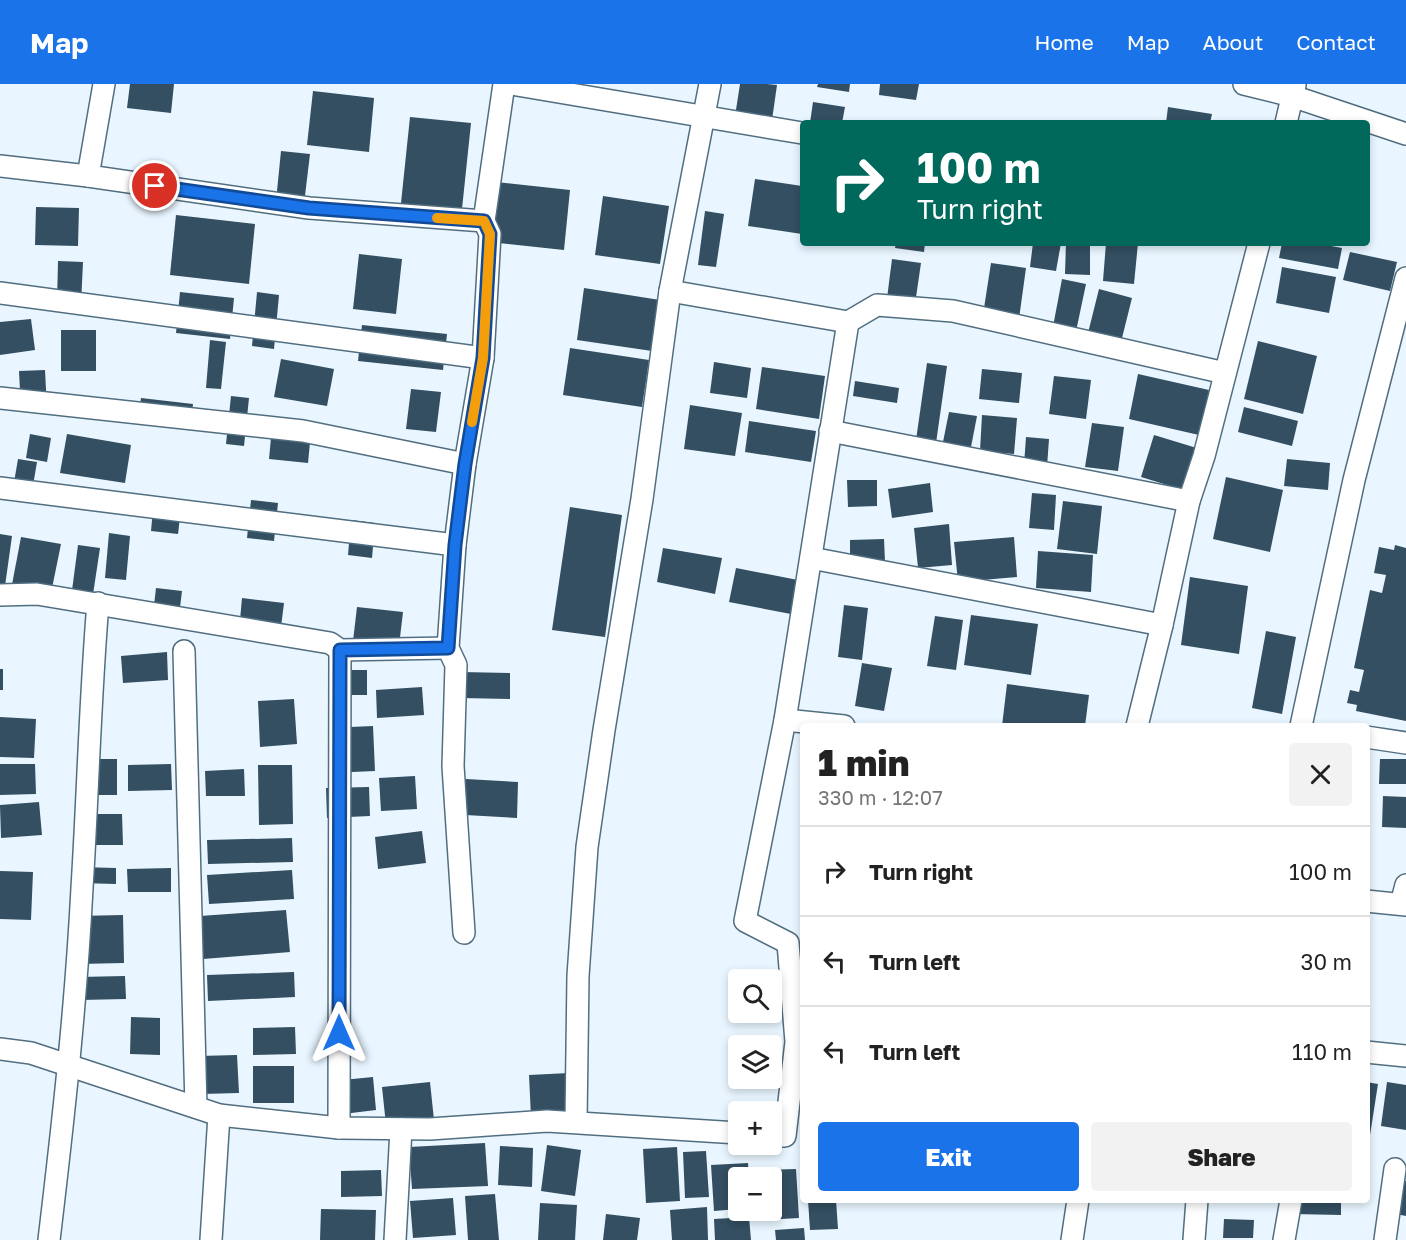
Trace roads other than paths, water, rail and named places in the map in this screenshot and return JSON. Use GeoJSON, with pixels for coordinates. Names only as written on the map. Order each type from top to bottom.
{"type":"FeatureCollection","features":[{"type":"Feature","properties":{"kind":"street"},"geometry":{"type":"LineString","coordinates":[[88,176],[104,84]]}},
{"type":"Feature","properties":{"kind":"street"},"geometry":{"type":"LineString","coordinates":[[464,933],[453,766],[456,665],[448,648],[455,545],[465,464],[483,358],[490,234],[484,221],[504,84]]}},
{"type":"Feature","properties":{"kind":"street"},"geometry":{"type":"LineString","coordinates":[[511,84],[800,133]]}},
{"type":"Feature","properties":{"kind":"street"},"geometry":{"type":"LineString","coordinates":[[576,1122],[578,976],[588,847],[604,730],[642,500],[670,291],[710,84]]}},
{"type":"Feature","properties":{"kind":"street"},"geometry":{"type":"LineString","coordinates":[[1244,84],[1293,90],[1406,134]]}},
{"type":"Feature","properties":{"kind":"street"},"geometry":{"type":"LineString","coordinates":[[1287,120],[1293,90]]}},
{"type":"Feature","properties":{"kind":"street"},"geometry":{"type":"LineString","coordinates":[[0,166],[88,176],[309,208],[484,221]]}},
{"type":"Feature","properties":{"kind":"street"},"geometry":{"type":"LineString","coordinates":[[1138,723],[1189,501],[1204,456],[1258,246]]}},
{"type":"Feature","properties":{"kind":"street"},"geometry":{"type":"LineString","coordinates":[[1301,723],[1354,480],[1406,278]]}},
{"type":"Feature","properties":{"kind":"street"},"geometry":{"type":"LineString","coordinates":[[670,291],[848,322],[877,305],[953,311],[1225,373]]}},
{"type":"Feature","properties":{"kind":"street"},"geometry":{"type":"LineString","coordinates":[[0,292],[483,358]]}},
{"type":"Feature","properties":{"kind":"street"},"geometry":{"type":"LineString","coordinates":[[782,1136],[785,1136],[796,1042],[788,943],[745,921],[785,720],[848,322]]}},
{"type":"Feature","properties":{"kind":"street"},"geometry":{"type":"LineString","coordinates":[[0,398],[303,431],[465,464]]}},
{"type":"Feature","properties":{"kind":"street"},"geometry":{"type":"LineString","coordinates":[[831,431],[1189,501]]}},
{"type":"Feature","properties":{"kind":"street"},"geometry":{"type":"LineString","coordinates":[[0,488],[455,545]]}},
{"type":"Feature","properties":{"kind":"street"},"geometry":{"type":"LineString","coordinates":[[811,558],[1162,625]]}},
{"type":"Feature","properties":{"kind":"street"},"geometry":{"type":"LineString","coordinates":[[0,595],[38,594],[98,603],[330,642],[340,650],[448,648]]}},
{"type":"Feature","properties":{"kind":"street"},"geometry":{"type":"LineString","coordinates":[[49,1240],[69,1065],[82,889],[98,603]]}},
{"type":"Feature","properties":{"kind":"street"},"geometry":{"type":"LineString","coordinates":[[339,1128],[340,650]]}},
{"type":"Feature","properties":{"kind":"street"},"geometry":{"type":"LineString","coordinates":[[184,651],[196,1107]]}},
{"type":"Feature","properties":{"kind":"street"},"geometry":{"type":"LineString","coordinates":[[785,720],[814,723]]}},
{"type":"Feature","properties":{"kind":"street"},"geometry":{"type":"LineString","coordinates":[[1370,738],[1406,743]]}},
{"type":"Feature","properties":{"kind":"street"},"geometry":{"type":"LineString","coordinates":[[1370,901],[1404,898]]}},
{"type":"Feature","properties":{"kind":"street"},"geometry":{"type":"LineString","coordinates":[[0,1049],[31,1053],[219,1115],[339,1128],[430,1129],[547,1121],[728,1132]]}},
{"type":"Feature","properties":{"kind":"street"},"geometry":{"type":"LineString","coordinates":[[1370,1052],[1406,1056]]}},
{"type":"Feature","properties":{"kind":"street"},"geometry":{"type":"LineString","coordinates":[[211,1240],[219,1115]]}},
{"type":"Feature","properties":{"kind":"street"},"geometry":{"type":"LineString","coordinates":[[395,1240],[401,1128]]}},
{"type":"Feature","properties":{"kind":"street"},"geometry":{"type":"LineString","coordinates":[[1385,1240],[1395,1169]]}},
{"type":"Feature","properties":{"kind":"street"},"geometry":{"type":"LineString","coordinates":[[1072,1240],[1078,1203]]}},
{"type":"Feature","properties":{"kind":"street"},"geometry":{"type":"LineString","coordinates":[[1194,1240],[1197,1203]]}},
{"type":"Feature","properties":{"kind":"street"},"geometry":{"type":"LineString","coordinates":[[1284,1240],[1290,1203]]}}]}
